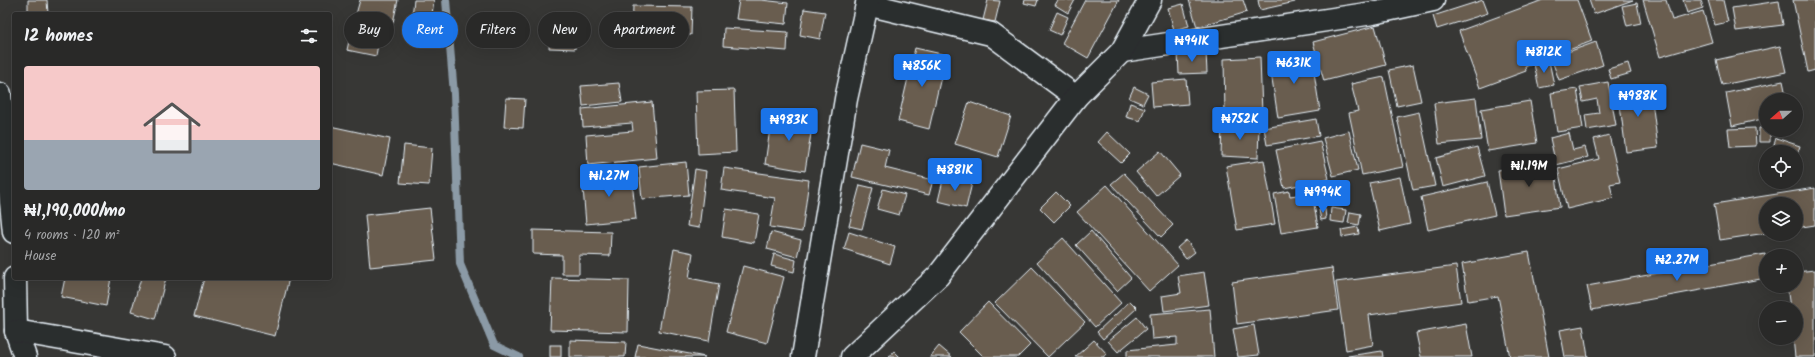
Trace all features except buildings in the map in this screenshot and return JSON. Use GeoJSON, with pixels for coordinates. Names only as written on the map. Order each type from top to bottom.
{"type":"FeatureCollection","features":[{"type":"Feature","properties":{"kind":"street"},"geometry":{"type":"LineString","coordinates":[[852,357],[938,276],[1076,97],[1122,51],[1150,0]]}},
{"type":"Feature","properties":{"kind":"street"},"geometry":{"type":"LineString","coordinates":[[1122,51],[1373,13],[1433,0]]}},
{"type":"Feature","properties":{"kind":"street"},"geometry":{"type":"LineString","coordinates":[[802,357],[846,100],[868,2],[992,34],[1076,97]]}},
{"type":"Feature","properties":{"kind":"street"},"geometry":{"type":"LineString","coordinates":[[0,94],[12,212]]}},
{"type":"Feature","properties":{"kind":"street"},"geometry":{"type":"LineString","coordinates":[[15,280],[16,331],[25,357]]}},
{"type":"Feature","properties":{"kind":"street"},"geometry":{"type":"LineString","coordinates":[[16,331],[165,357]]}},
{"type":"Feature","properties":{"kind":"waterway"},"geometry":{"type":"LineString","coordinates":[[446,0],[454,94],[460,264],[494,345],[519,357]]}}]}
